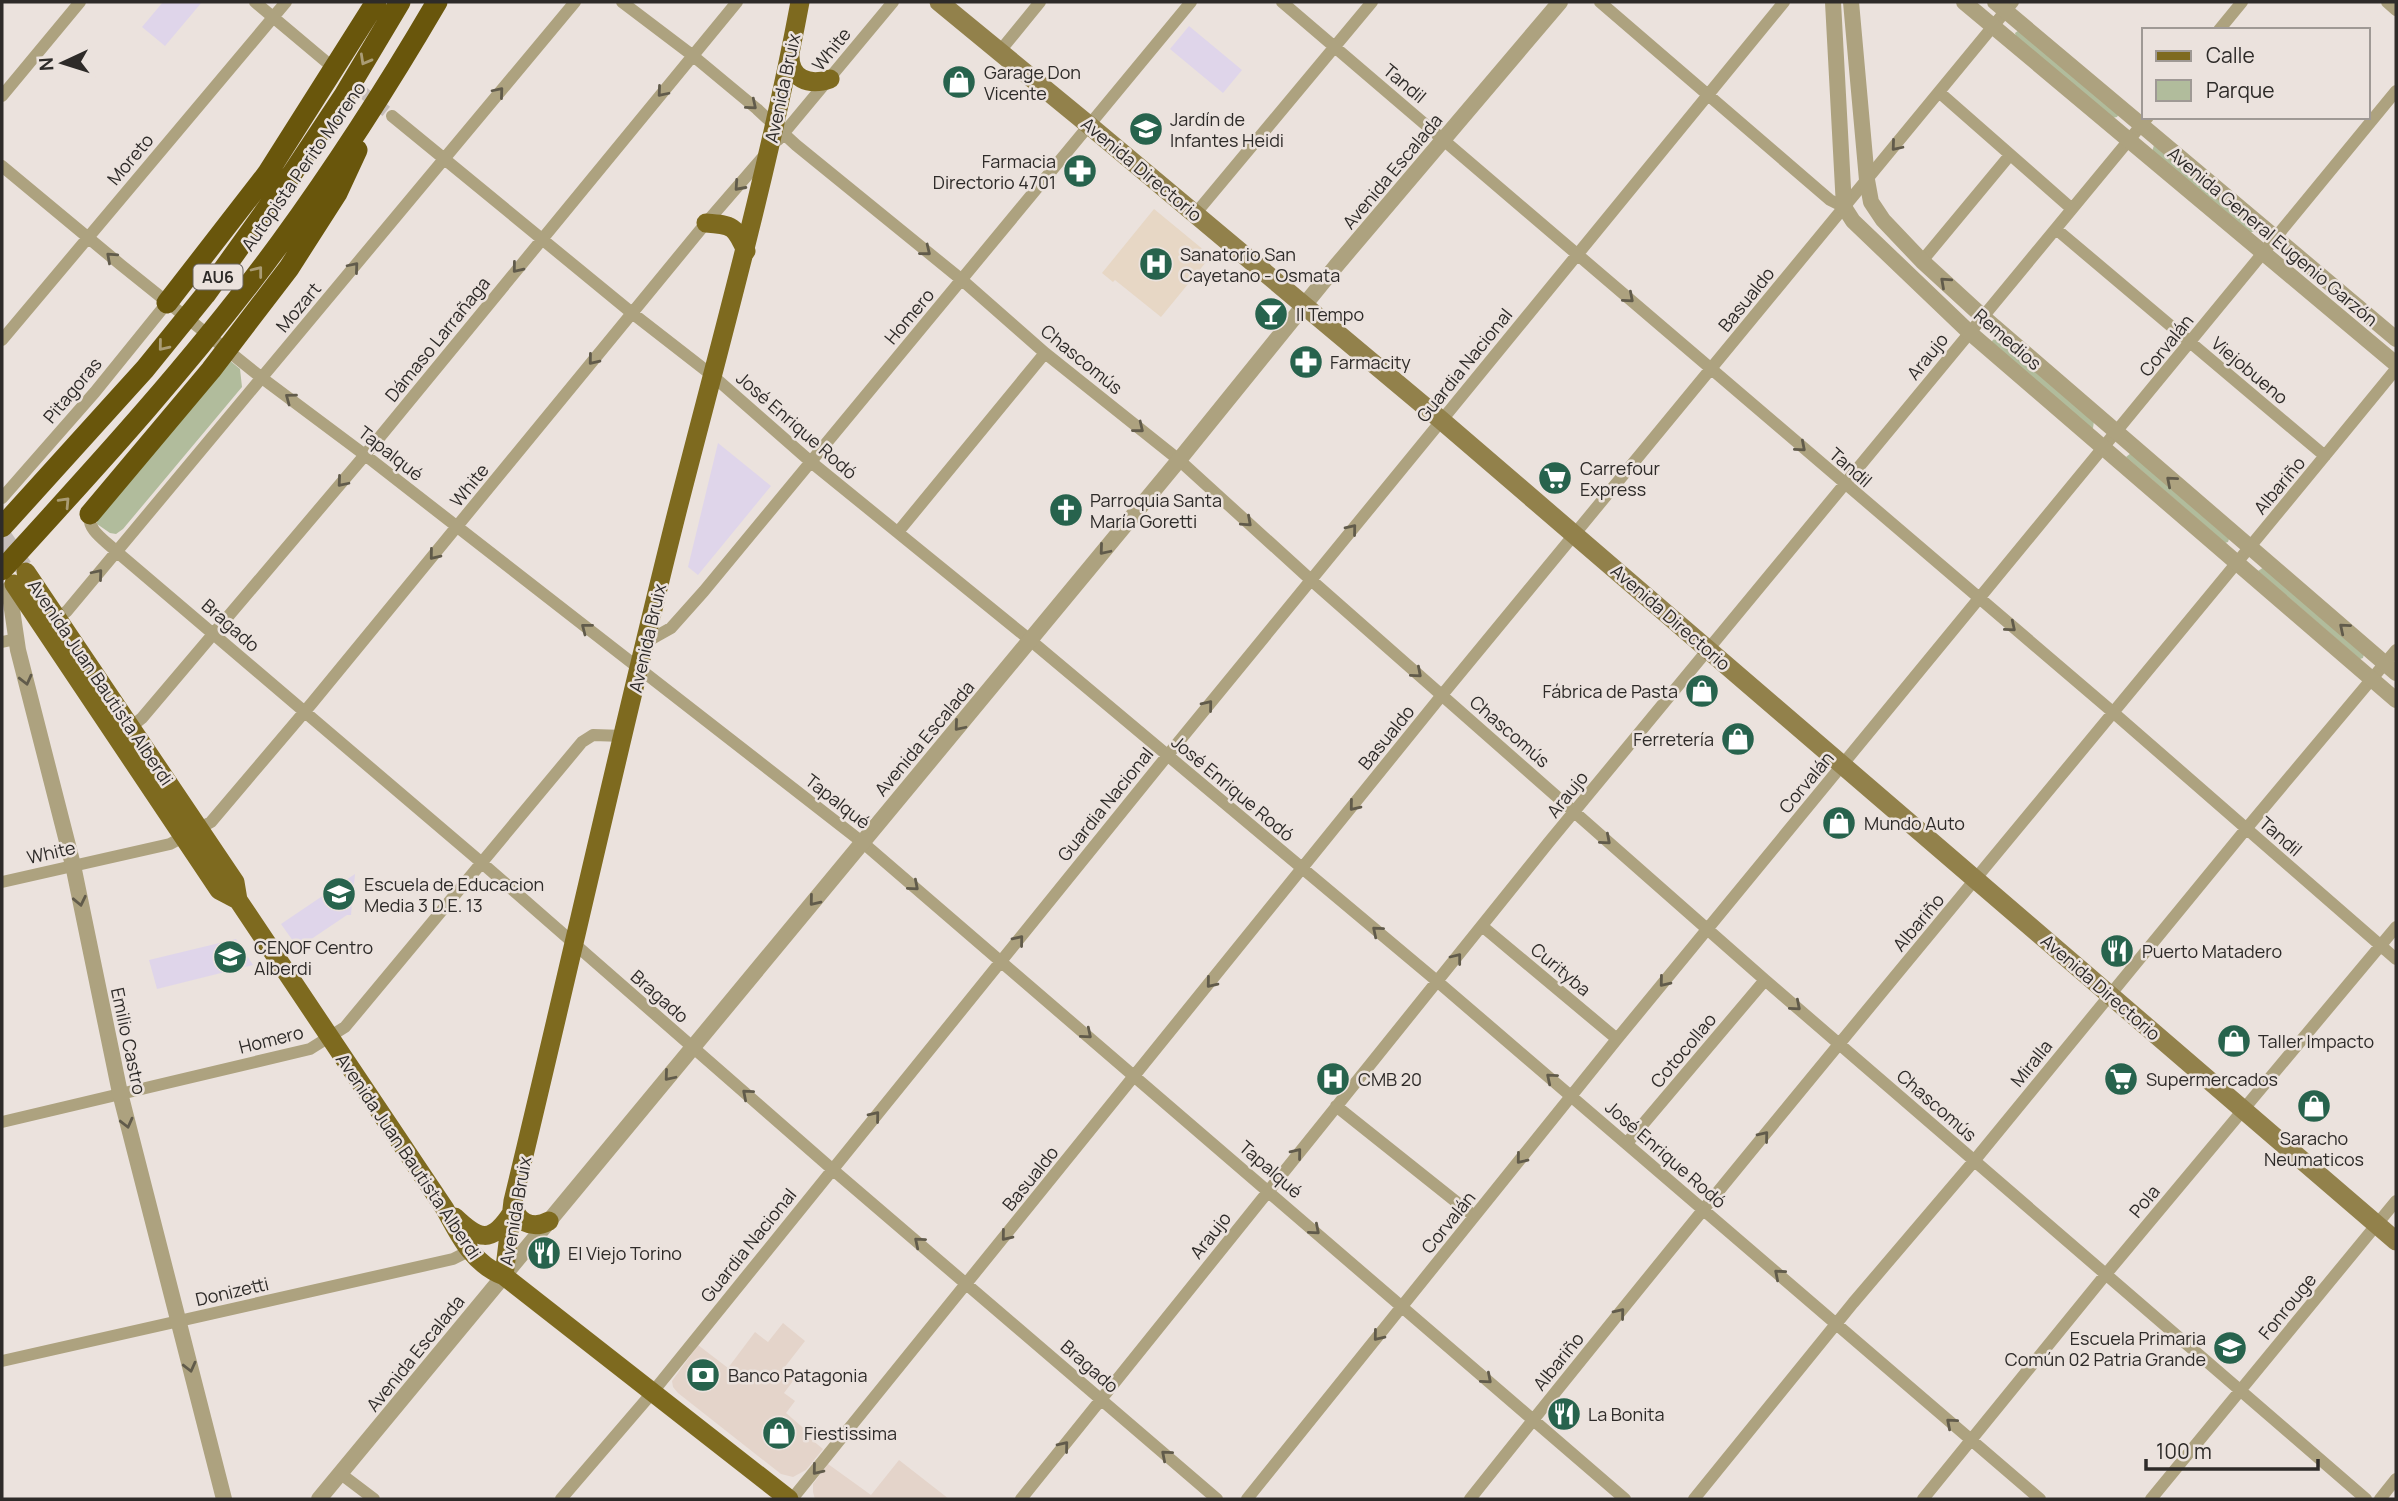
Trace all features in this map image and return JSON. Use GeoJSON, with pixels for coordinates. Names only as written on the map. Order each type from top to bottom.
{"type":"FeatureCollection","features":[{"type":"Feature","properties":{"kind":"highway"},"geometry":{"type":"LineString","coordinates":[[167,303],[267,174],[376,2]]}},
{"type":"Feature","properties":{"kind":"highway","name":"Autopista Perito Moreno"},"geometry":{"type":"LineString","coordinates":[[2,527],[145,369],[205,295],[292,174],[345,94],[400,2]]}},
{"type":"Feature","properties":{"kind":"highway","name":"Autopista Perito Moreno"},"geometry":{"type":"LineString","coordinates":[[13,579],[257,273],[395,73],[437,2]]}},
{"type":"Feature","properties":{"kind":"highway"},"geometry":{"type":"LineString","coordinates":[[90,514],[227,349],[310,239],[337,193],[395,73]]}},
{"type":"Feature","properties":{"kind":"main road","name":"Avenida Bruix"},"geometry":{"type":"LineString","coordinates":[[504,1276],[512,1208],[639,670],[769,152],[779,129],[800,2]]}},
{"type":"Feature","properties":{"kind":"main road","name":"Avenida Directorio"},"geometry":{"type":"LineString","coordinates":[[939,2],[1090,125],[1441,420],[2396,1241]]}},
{"type":"Feature","properties":{"kind":"main road"},"geometry":{"type":"LineString","coordinates":[[791,49],[792,70],[800,79],[818,83],[830,79]]}},
{"type":"Feature","properties":{"kind":"main road"},"geometry":{"type":"LineString","coordinates":[[706,223],[735,229],[746,251]]}},
{"type":"Feature","properties":{"kind":"main road","name":"Avenida Juan Bautista Alberdi"},"geometry":{"type":"LineString","coordinates":[[13,579],[132,726],[219,890],[238,901],[445,1209],[469,1251],[486,1268],[504,1276],[791,1499]]}},
{"type":"Feature","properties":{"kind":"main road","name":"Avenida Juan Bautista Alberdi"},"geometry":{"type":"LineString","coordinates":[[50,624],[191,833]]}},
{"type":"Feature","properties":{"kind":"main road"},"geometry":{"type":"LineString","coordinates":[[445,1209],[468,1230],[482,1236],[498,1231],[512,1208],[518,1218],[533,1226],[549,1221]]}},
{"type":"Feature","properties":{"kind":"street"},"geometry":{"type":"LineString","coordinates":[[2,96],[80,2]]}},
{"type":"Feature","properties":{"kind":"street"},"geometry":{"type":"LineString","coordinates":[[255,2],[330,65]]}},
{"type":"Feature","properties":{"kind":"street","name":"Moreto"},"geometry":{"type":"LineString","coordinates":[[2,340],[286,2]]}},
{"type":"Feature","properties":{"kind":"street","name":"Mozart"},"geometry":{"type":"LineString","coordinates":[[50,624],[67,611],[117,552],[575,2]]}},
{"type":"Feature","properties":{"kind":"street","name":"Chascomús"},"geometry":{"type":"LineString","coordinates":[[622,2],[692,55],[962,280],[1045,353],[1179,460],[1311,580],[1765,980],[2366,1499]]}},
{"type":"Feature","properties":{"kind":"street","name":"Dámaso Larrañaga"},"geometry":{"type":"LineString","coordinates":[[132,726],[142,718],[365,455],[737,2]]}},
{"type":"Feature","properties":{"kind":"street","name":"White"},"geometry":{"type":"LineString","coordinates":[[779,129],[830,79],[893,2]]}},
{"type":"Feature","properties":{"kind":"street"},"geometry":{"type":"LineString","coordinates":[[1000,51],[1040,2]]}},
{"type":"Feature","properties":{"kind":"street","name":"Homero"},"geometry":{"type":"LineString","coordinates":[[646,642],[671,628],[1191,2]]}},
{"type":"Feature","properties":{"kind":"street","name":"Tandil"},"geometry":{"type":"LineString","coordinates":[[1282,2],[1978,599],[2115,713],[2396,958]]}},
{"type":"Feature","properties":{"kind":"street"},"geometry":{"type":"LineString","coordinates":[[1195,213],[1372,2]]}},
{"type":"Feature","properties":{"kind":"street","name":"Avenida Escalada"},"geometry":{"type":"LineString","coordinates":[[319,1499],[1179,460],[1304,305],[1560,2]]}},
{"type":"Feature","properties":{"kind":"street","name":"Remedios"},"geometry":{"type":"LineString","coordinates":[[1600,2],[1830,200],[1844,207],[1853,221],[1969,332],[2396,700]]}},
{"type":"Feature","properties":{"kind":"street","name":"Guardia Nacional"},"geometry":{"type":"LineString","coordinates":[[561,1499],[652,1393],[1167,755],[1784,2]]}},
{"type":"Feature","properties":{"kind":"street"},"geometry":{"type":"LineString","coordinates":[[1832,2],[1844,207]]}},
{"type":"Feature","properties":{"kind":"street","name":"Remedios"},"geometry":{"type":"LineString","coordinates":[[1851,2],[1867,180],[1871,202],[1883,220],[1922,261],[1982,316],[2391,668]]}},
{"type":"Feature","properties":{"kind":"street","name":"Avenida General Eugenio Garzón"},"geometry":{"type":"LineString","coordinates":[[1964,2],[2265,252],[2396,367]]}},
{"type":"Feature","properties":{"kind":"street"},"geometry":{"type":"LineString","coordinates":[[2221,28],[2242,2]]}},
{"type":"Feature","properties":{"kind":"street"},"geometry":{"type":"LineString","coordinates":[[2387,2],[2396,10]]}},
{"type":"Feature","properties":{"kind":"street","name":"Basualdo"},"geometry":{"type":"LineString","coordinates":[[791,1499],[1442,695],[1940,93],[1993,26],[2005,5]]}},
{"type":"Feature","properties":{"kind":"street","name":"Avenida General Eugenio Garzón"},"geometry":{"type":"LineString","coordinates":[[2005,5],[2144,121],[2396,340]]}},
{"type":"Feature","properties":{"kind":"street","name":"Corvalán"},"geometry":{"type":"LineString","coordinates":[[1247,1499],[1617,1039],[2396,91]]}},
{"type":"Feature","properties":{"kind":"street"},"geometry":{"type":"LineString","coordinates":[[1940,93],[2072,209]]}},
{"type":"Feature","properties":{"kind":"street","name":"José Enrique Rodó"},"geometry":{"type":"LineString","coordinates":[[392,116],[713,376],[811,462],[1030,640],[1438,982],[2040,1499]]}},
{"type":"Feature","properties":{"kind":"street","name":"Araujo"},"geometry":{"type":"LineString","coordinates":[[1021,1499],[1574,812],[2144,121]]}},
{"type":"Feature","properties":{"kind":"street","name":"White"},"geometry":{"type":"LineString","coordinates":[[2,882],[170,844],[211,822],[706,223],[769,152]]}},
{"type":"Feature","properties":{"kind":"street"},"geometry":{"type":"LineString","coordinates":[[1922,261],[2010,155]]}},
{"type":"Feature","properties":{"kind":"street","name":"Tapalqué"},"geometry":{"type":"LineString","coordinates":[[2,166],[262,378],[862,842],[1136,1075],[1625,1499]]}},
{"type":"Feature","properties":{"kind":"street","name":"Viejobueno"},"geometry":{"type":"LineString","coordinates":[[2056,229],[2325,456]]}},
{"type":"Feature","properties":{"kind":"street","name":"Pitagoras"},"geometry":{"type":"LineString","coordinates":[[2,498],[95,392],[167,303]]}},
{"type":"Feature","properties":{"kind":"street"},"geometry":{"type":"LineString","coordinates":[[898,532],[1045,353]]}},
{"type":"Feature","properties":{"kind":"street","name":"Albariño"},"geometry":{"type":"LineString","coordinates":[[1470,1499],[1839,1044],[2115,713],[2396,367]]}},
{"type":"Feature","properties":{"kind":"street","name":"Bragado"},"geometry":{"type":"LineString","coordinates":[[90,514],[91,528],[117,552],[1217,1499]]}},
{"type":"Feature","properties":{"kind":"street","name":"Emilio Castro"},"geometry":{"type":"LineString","coordinates":[[13,579],[9,640],[72,865],[120,1093],[224,1499]]}},
{"type":"Feature","properties":{"kind":"street","name":"Miralla"},"geometry":{"type":"LineString","coordinates":[[1695,1499],[1836,1323],[1974,1161],[2246,829],[2372,680],[2391,668],[2396,650]]}},
{"type":"Feature","properties":{"kind":"street","name":"Homero"},"geometry":{"type":"LineString","coordinates":[[2,1122],[310,1049],[330,1038],[345,1027],[582,741],[593,735],[624,736]]}},
{"type":"Feature","properties":{"kind":"street","name":"Curityba"},"geometry":{"type":"LineString","coordinates":[[1482,926],[1617,1039]]}},
{"type":"Feature","properties":{"kind":"street","name":"Pola"},"geometry":{"type":"LineString","coordinates":[[1923,1499],[2106,1274],[2396,927]]}},
{"type":"Feature","properties":{"kind":"street","name":"Cotocollao"},"geometry":{"type":"LineString","coordinates":[[1627,1143],[1765,980]]}},
{"type":"Feature","properties":{"kind":"street"},"geometry":{"type":"LineString","coordinates":[[1336,1106],[1475,1216]]}},
{"type":"Feature","properties":{"kind":"street","name":"Fonrouge"},"geometry":{"type":"LineString","coordinates":[[2151,1499],[2396,1201]]}},
{"type":"Feature","properties":{"kind":"street","name":"Donizetti"},"geometry":{"type":"LineString","coordinates":[[2,1361],[453,1259],[469,1251]]}},
{"type":"Feature","properties":{"kind":"street"},"geometry":{"type":"LineString","coordinates":[[341,1474],[374,1499]]}},
{"type":"Feature","properties":{"kind":"street"},"geometry":{"type":"LineString","coordinates":[[2380,1499],[2396,1479]]}},
{"type":"Feature","properties":{"kind":"shaded area"},"geometry":{"type":"Polygon","coordinates":[[[163,2],[202,2],[165,46],[142,27],[163,2]]]}},
{"type":"Feature","properties":{"kind":"shaded area"},"geometry":{"type":"Polygon","coordinates":[[[1189,26],[1242,70],[1223,93],[1170,49],[1189,26]]]}},
{"type":"Feature","properties":{"kind":"shaded area","name":"Sanatorio San Cayetano - Osmata"},"geometry":{"type":"Polygon","coordinates":[[[1154,209],[1211,256],[1161,317],[1115,280],[1113,282],[1102,273],[1154,209]]]}},
{"type":"Feature","properties":{"kind":"shaded area"},"geometry":{"type":"Polygon","coordinates":[[[718,443],[771,486],[698,575],[688,567],[718,443]]]}},
{"type":"Feature","properties":{"kind":"shaded area","name":"Escuela de Educacion Media 3 D.E. 13"},"geometry":{"type":"Polygon","coordinates":[[[355,874],[351,915],[347,915],[298,948],[281,924],[355,874]]]}},
{"type":"Feature","properties":{"kind":"shaded area"},"geometry":{"type":"Polygon","coordinates":[[[236,939],[253,965],[157,989],[149,960],[236,939]]]}},
{"type":"Feature","properties":{"kind":"shaded area"},"geometry":{"type":"Polygon","coordinates":[[[783,1323],[805,1341],[784,1368],[796,1377],[784,1393],[795,1401],[786,1413],[823,1449],[806,1470],[793,1477],[781,1474],[678,1393],[672,1381],[698,1345],[728,1368],[755,1332],[768,1342],[783,1323]]]}},
{"type":"Feature","properties":{"kind":"shaded area"},"geometry":{"type":"Polygon","coordinates":[[[899,1460],[949,1499],[815,1499],[813,1484],[828,1464],[871,1495],[899,1460]]]}},
{"type":"Feature","properties":{"kind":"green space"},"geometry":{"type":"Polygon","coordinates":[[[2019,30],[2119,114],[2117,117],[2112,118],[2016,37],[2015,33],[2019,30]]]}},
{"type":"Feature","properties":{"kind":"green space"},"geometry":{"type":"Polygon","coordinates":[[[2154,145],[2255,231],[2249,233],[2152,152],[2154,145]]]}},
{"type":"Feature","properties":{"kind":"green space"},"geometry":{"type":"Polygon","coordinates":[[[1996,337],[2094,421],[2093,428],[1992,345],[1996,337]]]}},
{"type":"Feature","properties":{"kind":"green space"},"geometry":{"type":"Polygon","coordinates":[[[228,359],[240,369],[242,387],[123,529],[116,534],[110,533],[97,524],[97,519],[228,359]]]}},
{"type":"Feature","properties":{"kind":"green space"},"geometry":{"type":"Polygon","coordinates":[[[2131,453],[2229,539],[2228,542],[2225,543],[2126,457],[2131,453]]]}},
{"type":"Feature","properties":{"kind":"green space"},"geometry":{"type":"Polygon","coordinates":[[[2264,567],[2364,654],[2363,658],[2360,659],[2258,571],[2264,567]]]}},
{"type":"Feature","properties":{"kind":"tunnel"},"geometry":{"type":"LineString","coordinates":[[349,81],[392,116]]}},
{"type":"Feature","properties":{"kind":"tunnel"},"geometry":{"type":"LineString","coordinates":[[2,536],[23,567]]}},
{"type":"Feature","properties":{"kind":"place","name":"Garage Don Vicente"},"geometry":{"type":"Point","coordinates":[959,82]}},
{"type":"Feature","properties":{"kind":"place","name":"Jardín de Infantes Heidi"},"geometry":{"type":"Point","coordinates":[1146,129]}},
{"type":"Feature","properties":{"kind":"place","name":"Farmacia Directorio 4701"},"geometry":{"type":"Point","coordinates":[1080,171]}},
{"type":"Feature","properties":{"kind":"place","name":"Sanatorio San Cayetano - Osmata"},"geometry":{"type":"Point","coordinates":[1156,264]}},
{"type":"Feature","properties":{"kind":"place","name":"Il Tempo"},"geometry":{"type":"Point","coordinates":[1271,314]}},
{"type":"Feature","properties":{"kind":"place","name":"Farmacity"},"geometry":{"type":"Point","coordinates":[1306,362]}},
{"type":"Feature","properties":{"kind":"place","name":"Carrefour Express"},"geometry":{"type":"Point","coordinates":[1555,478]}},
{"type":"Feature","properties":{"kind":"place","name":"Parroquia Santa María Goretti"},"geometry":{"type":"Point","coordinates":[1066,510]}},
{"type":"Feature","properties":{"kind":"place","name":"Fábrica de Pasta"},"geometry":{"type":"Point","coordinates":[1702,691]}},
{"type":"Feature","properties":{"kind":"place","name":"Ferretería"},"geometry":{"type":"Point","coordinates":[1738,739]}},
{"type":"Feature","properties":{"kind":"place","name":"Mundo Auto"},"geometry":{"type":"Point","coordinates":[1839,823]}},
{"type":"Feature","properties":{"kind":"place","name":"Escuela de Educacion Media 3 D.E. 13"},"geometry":{"type":"Point","coordinates":[339,894]}},
{"type":"Feature","properties":{"kind":"place","name":"Puerto Matadero"},"geometry":{"type":"Point","coordinates":[2117,951]}},
{"type":"Feature","properties":{"kind":"place","name":"CENOF Centro Alberdi"},"geometry":{"type":"Point","coordinates":[230,957]}},
{"type":"Feature","properties":{"kind":"place","name":"Taller Impacto"},"geometry":{"type":"Point","coordinates":[2234,1041]}},
{"type":"Feature","properties":{"kind":"place","name":"CMB 20"},"geometry":{"type":"Point","coordinates":[1333,1079]}},
{"type":"Feature","properties":{"kind":"place","name":"Supermercados"},"geometry":{"type":"Point","coordinates":[2121,1079]}},
{"type":"Feature","properties":{"kind":"place","name":"Saracho Neumaticos"},"geometry":{"type":"Point","coordinates":[2314,1106]}},
{"type":"Feature","properties":{"kind":"place","name":"El Viejo Torino"},"geometry":{"type":"Point","coordinates":[544,1253]}},
{"type":"Feature","properties":{"kind":"place","name":"Escuela Primaria Común 02 Patria Grande"},"geometry":{"type":"Point","coordinates":[2230,1348]}},
{"type":"Feature","properties":{"kind":"place","name":"Banco Patagonia"},"geometry":{"type":"Point","coordinates":[703,1375]}},
{"type":"Feature","properties":{"kind":"place","name":"La Bonita"},"geometry":{"type":"Point","coordinates":[1564,1414]}},
{"type":"Feature","properties":{"kind":"place","name":"Fiestissima"},"geometry":{"type":"Point","coordinates":[779,1433]}}]}
